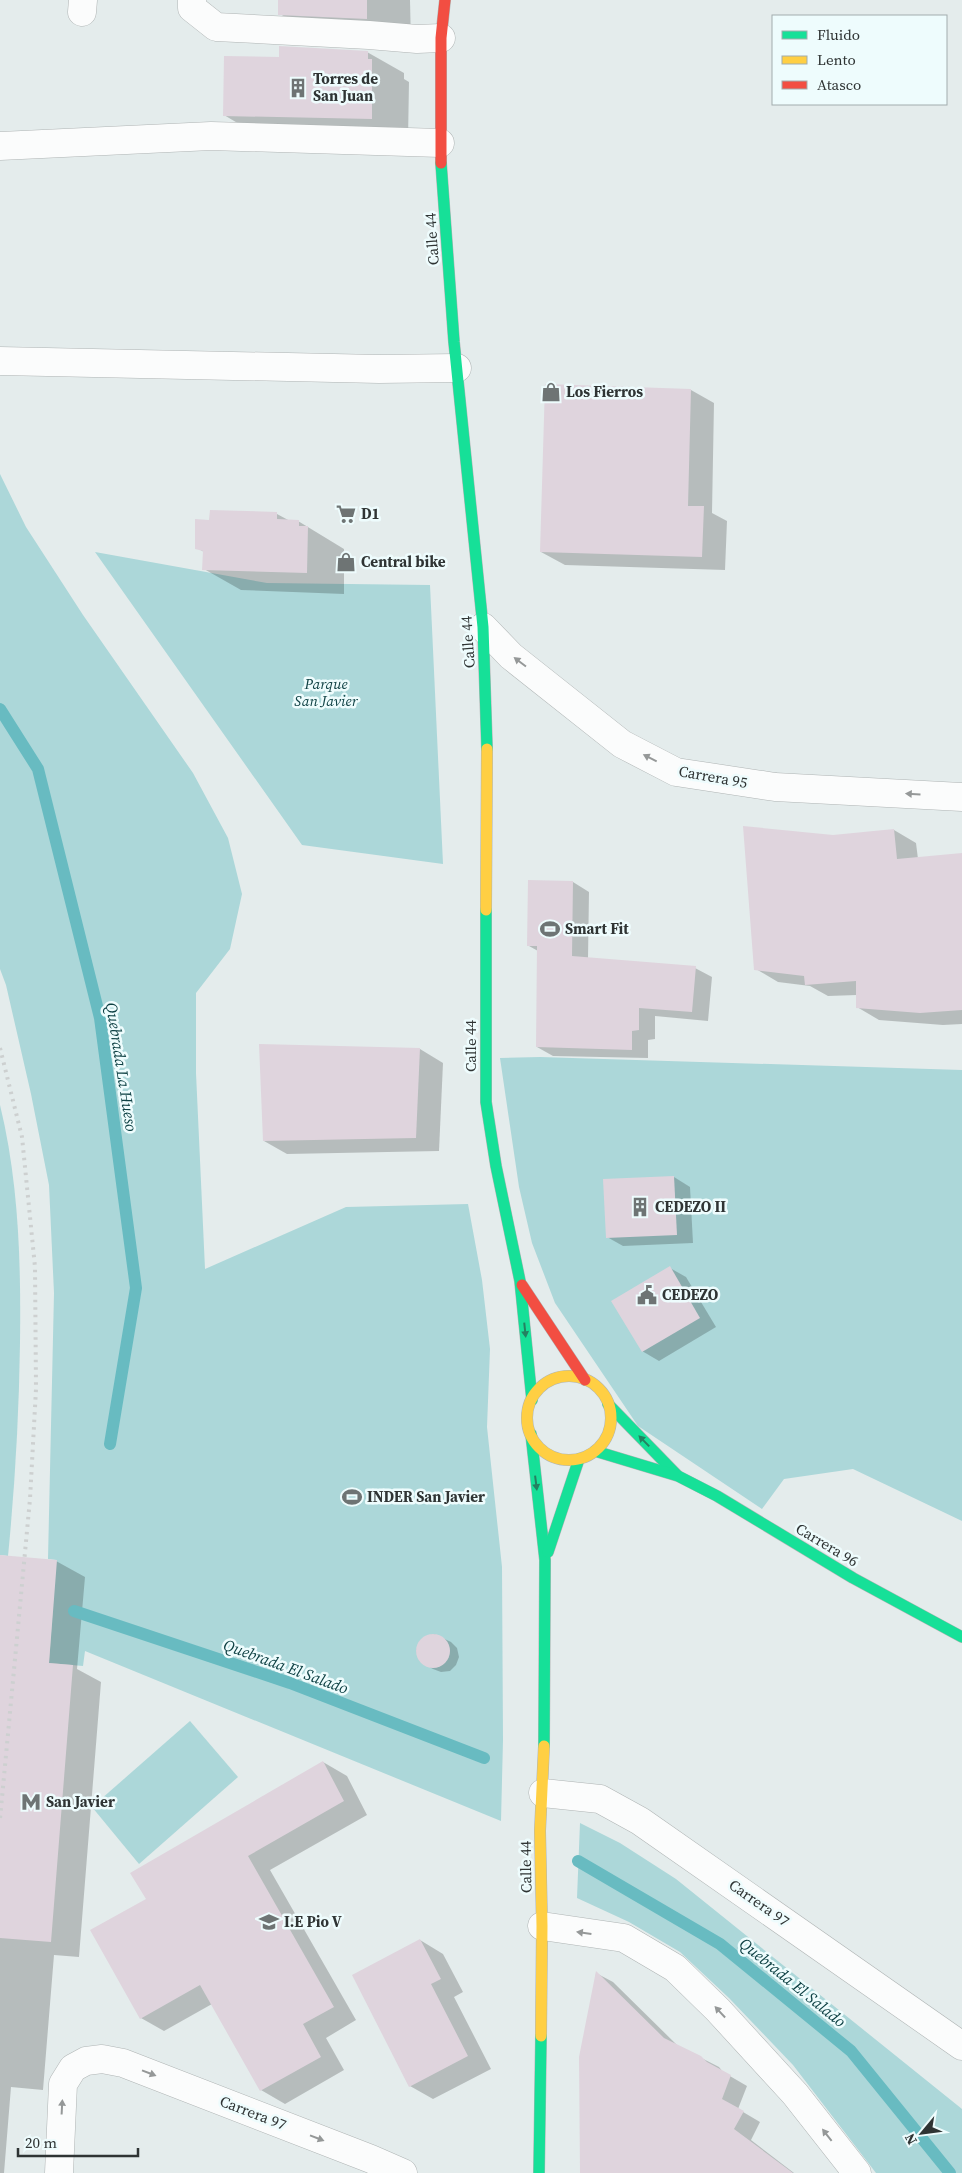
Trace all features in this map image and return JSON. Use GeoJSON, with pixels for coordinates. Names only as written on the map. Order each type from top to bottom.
{"type":"FeatureCollection","features":[{"type":"Feature","properties":{"kind":"street"},"geometry":{"type":"LineString","coordinates":[[192,0],[192,8],[216,27],[417,39],[441,38]]}},
{"type":"Feature","properties":{"kind":"street","name":"Calle 44"},"geometry":{"type":"LineString","coordinates":[[445,0],[441,38],[440,142],[457,368],[483,627],[487,708],[486,1102],[496,1166],[520,1282],[532,1400]]}},
{"type":"Feature","properties":{"kind":"street"},"geometry":{"type":"LineString","coordinates":[[0,146],[211,136],[440,142]]}},
{"type":"Feature","properties":{"kind":"street"},"geometry":{"type":"LineString","coordinates":[[0,361],[379,369],[457,368]]}},
{"type":"Feature","properties":{"kind":"street","name":"Carrera 95"},"geometry":{"type":"LineString","coordinates":[[483,627],[512,656],[622,744],[676,772],[775,787],[962,797]]}},
{"type":"Feature","properties":{"kind":"street","name":"Calle 44"},"geometry":{"type":"LineString","coordinates":[[520,1282],[585,1380]]}},
{"type":"Feature","properties":{"kind":"street"},"geometry":{"type":"LineString","coordinates":[[572,1377],[585,1380],[603,1394],[608,1404],[611,1417],[610,1430],[604,1442],[595,1451],[579,1459],[556,1458],[545,1452],[531,1434],[528,1419],[532,1400],[537,1391],[547,1383],[559,1378],[572,1377]]}},
{"type":"Feature","properties":{"kind":"street","name":"Carrera 96"},"geometry":{"type":"LineString","coordinates":[[608,1404],[678,1476]]}},
{"type":"Feature","properties":{"kind":"street","name":"Calle 44"},"geometry":{"type":"LineString","coordinates":[[531,1434],[546,1560],[543,1793],[540,1831],[542,1926],[539,2173]]}},
{"type":"Feature","properties":{"kind":"street","name":"Carrera 96"},"geometry":{"type":"LineString","coordinates":[[595,1451],[678,1476],[716,1496],[853,1578],[962,1637]]}},
{"type":"Feature","properties":{"kind":"street","name":"Calle 44"},"geometry":{"type":"LineString","coordinates":[[546,1560],[579,1459]]}},
{"type":"Feature","properties":{"kind":"street","name":"Carrera 97"},"geometry":{"type":"LineString","coordinates":[[543,1793],[600,1799],[640,1822],[962,2046]]}},
{"type":"Feature","properties":{"kind":"street"},"geometry":{"type":"LineString","coordinates":[[542,1926],[624,1938],[675,1968],[718,2010],[795,2094],[857,2173]]}},
{"type":"Feature","properties":{"kind":"street","name":"Carrera 97"},"geometry":{"type":"LineString","coordinates":[[59,2173],[63,2084],[73,2068],[86,2061],[102,2059],[132,2066],[371,2159],[402,2173]]}},
{"type":"Feature","properties":{"kind":"green space"},"geometry":{"type":"Polygon","coordinates":[[[0,474],[26,527],[83,615],[193,773],[228,838],[242,894],[230,949],[196,993],[196,1073],[205,1269],[346,1207],[468,1204],[482,1280],[490,1349],[487,1427],[502,1567],[503,1740],[501,1821],[85,1651],[83,1666],[49,1663],[56,1560],[48,1559],[54,1293],[49,1185],[31,1094],[6,985],[0,969],[0,474]]]}},
{"type":"Feature","properties":{"kind":"green space","name":"Parque San Javier"},"geometry":{"type":"Polygon","coordinates":[[[95,552],[267,583],[430,585],[443,864],[302,845],[95,552]]]}},
{"type":"Feature","properties":{"kind":"green space"},"geometry":{"type":"Polygon","coordinates":[[[540,1057],[962,1070],[962,1521],[853,1469],[784,1479],[762,1509],[638,1426],[555,1303],[532,1243],[519,1187],[500,1058],[540,1057]]]}},
{"type":"Feature","properties":{"kind":"green space"},"geometry":{"type":"Polygon","coordinates":[[[0,1105],[15,1194],[20,1283],[18,1423],[8,1556],[0,1555],[0,1105]]]}},
{"type":"Feature","properties":{"kind":"green space"},"geometry":{"type":"Polygon","coordinates":[[[190,1721],[238,1777],[139,1864],[92,1807],[190,1721]]]}},
{"type":"Feature","properties":{"kind":"green space"},"geometry":{"type":"Polygon","coordinates":[[[580,1823],[620,1843],[676,1879],[962,2109],[962,2173],[876,2173],[793,2065],[729,1998],[680,1952],[629,1922],[577,1898],[580,1823]]]}},
{"type":"Feature","properties":{"kind":"building"},"geometry":{"type":"Polygon","coordinates":[[[278,0],[367,0],[367,19],[278,15],[278,0]]]}},
{"type":"Feature","properties":{"kind":"building","name":"Torres de San Juan"},"geometry":{"type":"Polygon","coordinates":[[[279,46],[368,51],[368,59],[372,59],[372,119],[223,116],[224,56],[279,57],[279,46]]]}},
{"type":"Feature","properties":{"kind":"building"},"geometry":{"type":"Polygon","coordinates":[[[545,384],[691,389],[688,506],[704,506],[702,557],[540,552],[545,384]]]}},
{"type":"Feature","properties":{"kind":"building"},"geometry":{"type":"Polygon","coordinates":[[[210,510],[277,512],[277,519],[299,520],[299,526],[308,526],[307,573],[202,570],[203,551],[195,549],[195,519],[209,520],[210,510]]]}},
{"type":"Feature","properties":{"kind":"building"},"geometry":{"type":"Polygon","coordinates":[[[743,826],[833,835],[894,829],[897,859],[962,853],[962,1010],[920,1013],[856,1008],[856,981],[805,985],[804,976],[754,970],[743,826]]]}},
{"type":"Feature","properties":{"kind":"building"},"geometry":{"type":"Polygon","coordinates":[[[528,880],[573,881],[572,956],[696,966],[692,1012],[639,1008],[639,1030],[632,1031],[632,1050],[536,1047],[537,946],[527,946],[528,880]]]}},
{"type":"Feature","properties":{"kind":"building"},"geometry":{"type":"Polygon","coordinates":[[[259,1044],[420,1048],[416,1138],[263,1141],[259,1044]]]}},
{"type":"Feature","properties":{"kind":"building","name":"CEDEZO II"},"geometry":{"type":"Polygon","coordinates":[[[674,1176],[677,1235],[606,1238],[603,1179],[674,1176]]]}},
{"type":"Feature","properties":{"kind":"building"},"geometry":{"type":"Polygon","coordinates":[[[670,1266],[700,1318],[642,1352],[611,1301],[670,1266]]]}},
{"type":"Feature","properties":{"kind":"building","name":"San Javier"},"geometry":{"type":"Polygon","coordinates":[[[0,1555],[57,1560],[49,1663],[73,1665],[51,1942],[0,1938],[0,1555]]]}},
{"type":"Feature","properties":{"kind":"building"},"geometry":{"type":"Polygon","coordinates":[[[433,1634],[440,1635],[445,1639],[449,1644],[449,1658],[445,1663],[440,1667],[433,1668],[426,1667],[421,1663],[417,1658],[416,1651],[417,1644],[421,1639],[426,1635],[433,1634]]]}},
{"type":"Feature","properties":{"kind":"building"},"geometry":{"type":"Polygon","coordinates":[[[323,1761],[344,1801],[248,1856],[334,2007],[303,2024],[321,2057],[260,2091],[200,1985],[140,2019],[90,1930],[146,1899],[130,1873],[323,1761]]]}},
{"type":"Feature","properties":{"kind":"building"},"geometry":{"type":"Polygon","coordinates":[[[420,1939],[441,1979],[431,1984],[468,2056],[409,2087],[352,1975],[420,1939]]]}},
{"type":"Feature","properties":{"kind":"building"},"geometry":{"type":"Polygon","coordinates":[[[596,1971],[664,2038],[701,2056],[707,2062],[731,2075],[722,2099],[744,2111],[734,2129],[793,2173],[580,2173],[579,2057],[596,1971]]]}},
{"type":"Feature","properties":{"kind":"waterway","name":"Quebrada La Hueso"},"geometry":{"type":"LineString","coordinates":[[0,709],[38,769],[100,1018],[136,1288],[110,1444]]}},
{"type":"Feature","properties":{"kind":"waterway","name":"Quebrada El Salado"},"geometry":{"type":"LineString","coordinates":[[74,1611],[290,1683],[484,1758]]}},
{"type":"Feature","properties":{"kind":"waterway","name":"Quebrada El Salado"},"geometry":{"type":"LineString","coordinates":[[578,1861],[720,1944],[851,2051],[950,2173]]}},
{"type":"Feature","properties":{"kind":"railway"},"geometry":{"type":"LineString","coordinates":[[0,1048],[22,1137],[35,1267],[36,1389],[30,1499],[0,1819]]}},
{"type":"Feature","properties":{"kind":"traffic: fast"},"geometry":{"type":"LineString","coordinates":[[441,163],[454,342],[483,627],[487,749]]}},
{"type":"Feature","properties":{"kind":"traffic: fast"},"geometry":{"type":"LineString","coordinates":[[486,910],[486,1102],[496,1166],[520,1281],[532,1400]]}},
{"type":"Feature","properties":{"kind":"traffic: fast"},"geometry":{"type":"LineString","coordinates":[[608,1404],[677,1475]]}},
{"type":"Feature","properties":{"kind":"traffic: fast"},"geometry":{"type":"LineString","coordinates":[[531,1434],[545,1560],[544,1746]]}},
{"type":"Feature","properties":{"kind":"traffic: fast"},"geometry":{"type":"LineString","coordinates":[[595,1451],[678,1476],[717,1496],[853,1578],[962,1637]]}},
{"type":"Feature","properties":{"kind":"traffic: fast"},"geometry":{"type":"LineString","coordinates":[[548,1552],[579,1459]]}},
{"type":"Feature","properties":{"kind":"traffic: fast"},"geometry":{"type":"LineString","coordinates":[[539,2173],[541,2036]]}},
{"type":"Feature","properties":{"kind":"traffic: slow"},"geometry":{"type":"LineString","coordinates":[[486,910],[487,749]]}},
{"type":"Feature","properties":{"kind":"traffic: slow"},"geometry":{"type":"LineString","coordinates":[[569,1376],[592,1383],[604,1395],[611,1418],[604,1441],[592,1453],[569,1460],[546,1453],[534,1441],[527,1418],[534,1395],[546,1383],[569,1376]]}},
{"type":"Feature","properties":{"kind":"traffic: slow"},"geometry":{"type":"LineString","coordinates":[[541,2036],[542,1926],[540,1831],[544,1746]]}},
{"type":"Feature","properties":{"kind":"traffic: jam"},"geometry":{"type":"LineString","coordinates":[[441,163],[441,38],[445,0]]}},
{"type":"Feature","properties":{"kind":"traffic: jam"},"geometry":{"type":"LineString","coordinates":[[522,1285],[585,1380]]}},
{"type":"Feature","properties":{"kind":"place","name":"Torres de San Juan"},"geometry":{"type":"Point","coordinates":[298,88]}},
{"type":"Feature","properties":{"kind":"place","name":"Los Fierros"},"geometry":{"type":"Point","coordinates":[551,392]}},
{"type":"Feature","properties":{"kind":"place","name":"D1"},"geometry":{"type":"Point","coordinates":[346,514]}},
{"type":"Feature","properties":{"kind":"place","name":"Central bike"},"geometry":{"type":"Point","coordinates":[346,562]}},
{"type":"Feature","properties":{"kind":"place","name":"Smart Fit"},"geometry":{"type":"Point","coordinates":[550,929]}},
{"type":"Feature","properties":{"kind":"place","name":"CEDEZO II"},"geometry":{"type":"Point","coordinates":[640,1207]}},
{"type":"Feature","properties":{"kind":"place","name":"CEDEZO"},"geometry":{"type":"Point","coordinates":[647,1295]}},
{"type":"Feature","properties":{"kind":"place","name":"INDER San Javier"},"geometry":{"type":"Point","coordinates":[352,1497]}},
{"type":"Feature","properties":{"kind":"place","name":"San Javier"},"geometry":{"type":"Point","coordinates":[31,1802]}},
{"type":"Feature","properties":{"kind":"place","name":"I.E Pio V"},"geometry":{"type":"Point","coordinates":[269,1922]}}]}
